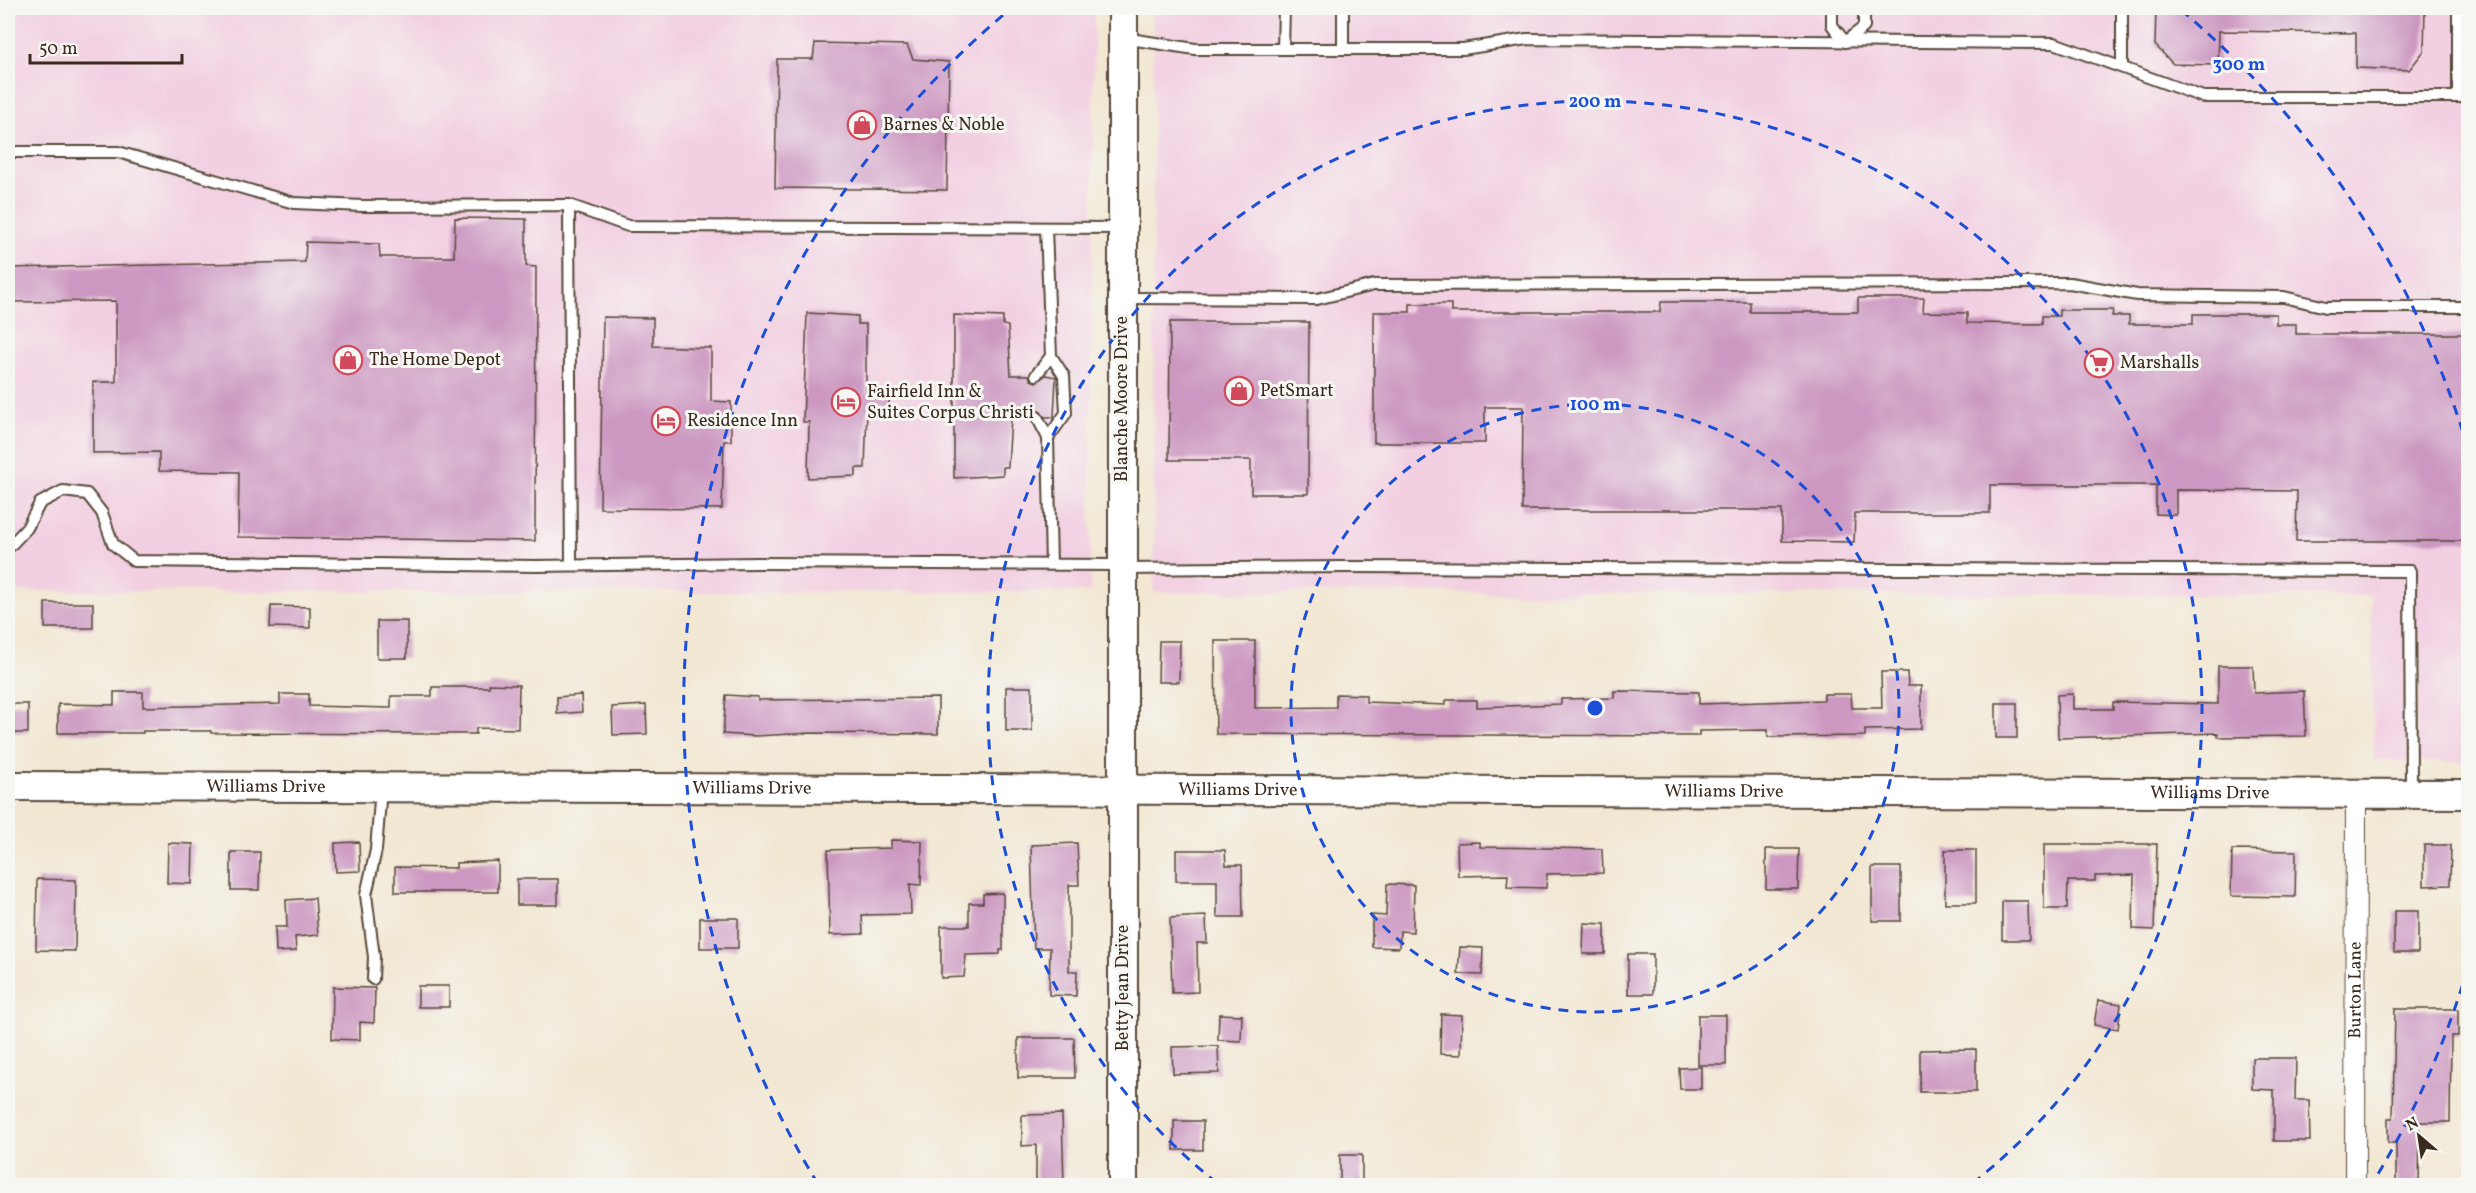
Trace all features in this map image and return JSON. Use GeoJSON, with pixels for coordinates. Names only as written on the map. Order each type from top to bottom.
{"type":"FeatureCollection","features":[{"type":"Feature","properties":{"kind":"street","name":"Blanche Moore Drive"},"geometry":{"type":"LineString","coordinates":[[1123,8],[1124,791]]}},
{"type":"Feature","properties":{"kind":"street","name":"Williams Drive"},"geometry":{"type":"LineString","coordinates":[[8,786],[2469,794]]}},
{"type":"Feature","properties":{"kind":"street","name":"Betty Jean Drive"},"geometry":{"type":"LineString","coordinates":[[1123,1185],[1124,791]]}},
{"type":"Feature","properties":{"kind":"street","name":"Burton Lane"},"geometry":{"type":"LineString","coordinates":[[2355,1185],[2356,794]]}},
{"type":"Feature","properties":{"kind":"lane"},"geometry":{"type":"LineString","coordinates":[[1283,49],[1284,8]]}},
{"type":"Feature","properties":{"kind":"lane"},"geometry":{"type":"LineString","coordinates":[[1343,8],[1343,49]]}},
{"type":"Feature","properties":{"kind":"lane"},"geometry":{"type":"LineString","coordinates":[[1832,8],[1832,25],[1845,42]]}},
{"type":"Feature","properties":{"kind":"lane"},"geometry":{"type":"LineString","coordinates":[[1845,42],[1864,27],[1864,8]]}},
{"type":"Feature","properties":{"kind":"lane"},"geometry":{"type":"LineString","coordinates":[[2122,8],[2122,67]]}},
{"type":"Feature","properties":{"kind":"lane"},"geometry":{"type":"LineString","coordinates":[[1123,38],[1195,49],[1463,49],[1527,39],[2054,43],[2203,97],[2463,97],[2458,8]]}},
{"type":"Feature","properties":{"kind":"lane"},"geometry":{"type":"LineString","coordinates":[[8,152],[118,152],[294,203],[363,206],[569,205],[628,226],[1122,228]]}},
{"type":"Feature","properties":{"kind":"lane"},"geometry":{"type":"LineString","coordinates":[[569,205],[571,564]]}},
{"type":"Feature","properties":{"kind":"lane"},"geometry":{"type":"LineString","coordinates":[[1046,228],[1051,356],[1064,376],[1066,413],[1048,438]]}},
{"type":"Feature","properties":{"kind":"lane"},"geometry":{"type":"LineString","coordinates":[[1122,298],[1317,299],[1374,285],[2070,283],[2138,295],[2284,297],[2326,307],[2469,307]]}},
{"type":"Feature","properties":{"kind":"lane"},"geometry":{"type":"LineString","coordinates":[[1036,375],[1051,356]]}},
{"type":"Feature","properties":{"kind":"lane"},"geometry":{"type":"LineString","coordinates":[[1037,417],[1048,438],[1051,564]]}},
{"type":"Feature","properties":{"kind":"lane"},"geometry":{"type":"LineString","coordinates":[[8,548],[27,528],[40,503],[63,491],[87,494],[102,513],[112,544],[134,561],[535,566],[571,564],[1051,564],[1122,567],[2410,571],[2411,794]]}},
{"type":"Feature","properties":{"kind":"lane"},"geometry":{"type":"LineString","coordinates":[[374,979],[374,957],[366,895],[376,850],[381,788]]}},
{"type":"Feature","properties":{"kind":"shaded area"},"geometry":{"type":"Polygon","coordinates":[[[8,8],[1094,8],[1090,592],[8,591],[8,8]]]}},
{"type":"Feature","properties":{"kind":"shaded area"},"geometry":{"type":"Polygon","coordinates":[[[1153,8],[2468,8],[2468,762],[2374,761],[2371,596],[1154,592],[1153,8]]]}},
{"type":"Feature","properties":{"kind":"building"},"geometry":{"type":"Polygon","coordinates":[[[2156,8],[2425,8],[2424,51],[2409,70],[2356,68],[2356,33],[2219,31],[2218,65],[2173,64],[2155,45],[2156,8]]]}},
{"type":"Feature","properties":{"kind":"building","name":"Barnes & Noble"},"geometry":{"type":"Polygon","coordinates":[[[815,43],[907,45],[913,59],[949,62],[947,190],[775,188],[777,59],[813,59],[815,43]]]}},
{"type":"Feature","properties":{"kind":"building","name":"The Home Depot"},"geometry":{"type":"Polygon","coordinates":[[[455,218],[526,219],[526,266],[536,267],[535,541],[238,537],[239,472],[159,471],[159,452],[93,453],[93,382],[116,382],[116,301],[8,302],[8,268],[305,262],[306,242],[379,244],[380,257],[454,257],[455,218]]]}},
{"type":"Feature","properties":{"kind":"building"},"geometry":{"type":"Polygon","coordinates":[[[1858,298],[1924,298],[1923,312],[1967,313],[1967,323],[2042,324],[2042,316],[2059,316],[2059,310],[2113,310],[2112,316],[2129,316],[2129,324],[2193,324],[2193,314],[2276,314],[2276,324],[2296,324],[2296,334],[2469,334],[2469,541],[2296,541],[2297,491],[2176,490],[2176,515],[2156,514],[2156,485],[1990,485],[1990,513],[1855,513],[1854,542],[1782,541],[1782,510],[1522,510],[1523,407],[1485,407],[1485,443],[1374,443],[1374,312],[1410,312],[1410,304],[1451,304],[1451,312],[1660,312],[1661,302],[1750,302],[1750,312],[1858,312],[1858,298]]]}},
{"type":"Feature","properties":{"kind":"building","name":"Fairfield Inn & Suites Corpus Christi"},"geometry":{"type":"Polygon","coordinates":[[[807,313],[858,316],[858,324],[866,324],[866,394],[889,394],[889,410],[867,410],[865,468],[856,468],[856,476],[808,478],[809,422],[803,422],[807,313]]]}},
{"type":"Feature","properties":{"kind":"building"},"geometry":{"type":"Polygon","coordinates":[[[954,315],[1003,317],[1003,325],[1008,326],[1011,375],[1029,375],[1031,380],[1036,382],[1046,375],[1056,377],[1054,417],[1045,417],[1037,410],[1030,417],[1011,417],[1008,467],[1003,467],[1003,475],[954,478],[954,315]]]}},
{"type":"Feature","properties":{"kind":"building","name":"Residence Inn"},"geometry":{"type":"Polygon","coordinates":[[[603,317],[653,318],[653,346],[711,348],[711,401],[731,402],[731,441],[724,441],[722,509],[600,508],[603,317]]]}},
{"type":"Feature","properties":{"kind":"building","name":"PetSmart"},"geometry":{"type":"Polygon","coordinates":[[[1170,322],[1309,322],[1308,494],[1251,494],[1251,460],[1169,460],[1170,322]]]}},
{"type":"Feature","properties":{"kind":"building"},"geometry":{"type":"Polygon","coordinates":[[[45,603],[93,603],[93,628],[45,628],[45,603]]]}},
{"type":"Feature","properties":{"kind":"building"},"geometry":{"type":"Polygon","coordinates":[[[271,606],[310,607],[310,628],[270,627],[271,606]]]}},
{"type":"Feature","properties":{"kind":"building"},"geometry":{"type":"Polygon","coordinates":[[[377,621],[407,621],[407,658],[377,658],[377,621]]]}},
{"type":"Feature","properties":{"kind":"building"},"geometry":{"type":"Polygon","coordinates":[[[1159,641],[1180,641],[1179,682],[1158,682],[1159,641]]]}},
{"type":"Feature","properties":{"kind":"building"},"geometry":{"type":"Polygon","coordinates":[[[1215,641],[1255,641],[1255,708],[1336,707],[1336,694],[1366,695],[1366,702],[1446,705],[1446,700],[1477,700],[1477,707],[1561,704],[1561,699],[1614,698],[1614,691],[1699,692],[1699,704],[1824,700],[1824,694],[1851,694],[1852,708],[1882,708],[1881,672],[1907,672],[1908,686],[1921,686],[1921,729],[1865,730],[1865,736],[1768,737],[1768,730],[1699,731],[1699,736],[1216,734],[1215,641]]]}},
{"type":"Feature","properties":{"kind":"building"},"geometry":{"type":"Polygon","coordinates":[[[2218,666],[2253,666],[2254,693],[2304,691],[2306,736],[2218,737],[2218,733],[2058,738],[2057,695],[2073,694],[2073,709],[2113,709],[2113,702],[2218,704],[2218,666]]]}},
{"type":"Feature","properties":{"kind":"building"},"geometry":{"type":"Polygon","coordinates":[[[489,684],[519,685],[518,729],[476,728],[476,734],[211,733],[211,731],[58,733],[58,704],[114,705],[114,692],[143,692],[143,707],[280,704],[280,694],[309,694],[309,706],[391,708],[391,696],[432,696],[432,687],[489,687],[489,684]]]}},
{"type":"Feature","properties":{"kind":"building"},"geometry":{"type":"Polygon","coordinates":[[[1006,687],[1032,687],[1032,731],[1006,731],[1006,687]]]}},
{"type":"Feature","properties":{"kind":"building"},"geometry":{"type":"Polygon","coordinates":[[[581,695],[582,712],[557,714],[557,697],[581,695]]]}},
{"type":"Feature","properties":{"kind":"building"},"geometry":{"type":"Polygon","coordinates":[[[726,695],[758,697],[758,700],[938,698],[938,734],[810,733],[755,736],[723,734],[726,695]]]}},
{"type":"Feature","properties":{"kind":"building"},"geometry":{"type":"Polygon","coordinates":[[[1996,703],[2017,703],[2017,738],[1996,738],[1996,703]]]}},
{"type":"Feature","properties":{"kind":"building"},"geometry":{"type":"Polygon","coordinates":[[[8,704],[28,704],[28,733],[8,733],[8,704]]]}},
{"type":"Feature","properties":{"kind":"building"},"geometry":{"type":"Polygon","coordinates":[[[646,705],[647,734],[613,735],[612,707],[646,705]]]}},
{"type":"Feature","properties":{"kind":"building"},"geometry":{"type":"Polygon","coordinates":[[[891,840],[922,841],[921,885],[910,884],[911,914],[862,915],[863,934],[830,935],[828,850],[891,848],[891,840]]]}},
{"type":"Feature","properties":{"kind":"building"},"geometry":{"type":"Polygon","coordinates":[[[359,842],[360,871],[336,872],[335,843],[359,842]]]}},
{"type":"Feature","properties":{"kind":"building"},"geometry":{"type":"Polygon","coordinates":[[[1480,842],[1480,847],[1602,849],[1603,873],[1547,874],[1546,888],[1507,887],[1508,875],[1458,876],[1457,843],[1480,842]]]}},
{"type":"Feature","properties":{"kind":"building"},"geometry":{"type":"Polygon","coordinates":[[[168,843],[193,844],[192,884],[167,883],[168,843]]]}},
{"type":"Feature","properties":{"kind":"building"},"geometry":{"type":"Polygon","coordinates":[[[1077,843],[1079,885],[1069,885],[1069,971],[1077,971],[1076,996],[1049,995],[1050,948],[1034,948],[1031,845],[1077,843]]]}},
{"type":"Feature","properties":{"kind":"building"},"geometry":{"type":"Polygon","coordinates":[[[2044,844],[2157,844],[2154,930],[2133,929],[2134,875],[2095,876],[2095,881],[2068,881],[2067,909],[2044,909],[2044,844]]]}},
{"type":"Feature","properties":{"kind":"building"},"geometry":{"type":"Polygon","coordinates":[[[2424,845],[2451,845],[2450,885],[2424,886],[2424,845]]]}},
{"type":"Feature","properties":{"kind":"building"},"geometry":{"type":"Polygon","coordinates":[[[1766,849],[1799,849],[1798,889],[1766,889],[1766,849]]]}},
{"type":"Feature","properties":{"kind":"building"},"geometry":{"type":"Polygon","coordinates":[[[1176,850],[1225,850],[1226,865],[1242,865],[1243,917],[1217,917],[1217,881],[1176,881],[1176,850]]]}},
{"type":"Feature","properties":{"kind":"building"},"geometry":{"type":"Polygon","coordinates":[[[1945,850],[1976,850],[1976,903],[1945,903],[1945,850]]]}},
{"type":"Feature","properties":{"kind":"building"},"geometry":{"type":"Polygon","coordinates":[[[2232,850],[2296,851],[2295,897],[2231,896],[2232,850]]]}},
{"type":"Feature","properties":{"kind":"building"},"geometry":{"type":"Polygon","coordinates":[[[231,852],[260,852],[259,890],[231,890],[231,852]]]}},
{"type":"Feature","properties":{"kind":"building"},"geometry":{"type":"Polygon","coordinates":[[[498,861],[498,892],[395,892],[395,867],[456,868],[456,863],[498,861]]]}},
{"type":"Feature","properties":{"kind":"building"},"geometry":{"type":"Polygon","coordinates":[[[1872,867],[1901,867],[1901,921],[1872,921],[1872,867]]]}},
{"type":"Feature","properties":{"kind":"building"},"geometry":{"type":"Polygon","coordinates":[[[37,879],[76,880],[75,951],[36,950],[37,879]]]}},
{"type":"Feature","properties":{"kind":"building"},"geometry":{"type":"Polygon","coordinates":[[[517,879],[558,879],[558,905],[517,905],[517,879]]]}},
{"type":"Feature","properties":{"kind":"building"},"geometry":{"type":"Polygon","coordinates":[[[1387,884],[1414,885],[1413,932],[1400,931],[1399,948],[1372,947],[1372,915],[1386,916],[1387,884]]]}},
{"type":"Feature","properties":{"kind":"building"},"geometry":{"type":"Polygon","coordinates":[[[1003,893],[1003,950],[1000,950],[1000,954],[966,955],[964,977],[941,978],[941,926],[969,926],[969,903],[983,903],[983,894],[1003,893]]]}},
{"type":"Feature","properties":{"kind":"building"},"geometry":{"type":"Polygon","coordinates":[[[315,898],[318,935],[295,937],[296,951],[276,952],[275,927],[287,927],[286,900],[315,898]]]}},
{"type":"Feature","properties":{"kind":"building"},"geometry":{"type":"Polygon","coordinates":[[[2002,901],[2028,901],[2029,940],[2002,940],[2002,901]]]}},
{"type":"Feature","properties":{"kind":"building"},"geometry":{"type":"Polygon","coordinates":[[[2394,911],[2418,911],[2418,953],[2394,953],[2394,911]]]}},
{"type":"Feature","properties":{"kind":"building"},"geometry":{"type":"Polygon","coordinates":[[[1206,916],[1207,943],[1197,943],[1198,992],[1172,993],[1170,918],[1206,916]]]}},
{"type":"Feature","properties":{"kind":"building"},"geometry":{"type":"Polygon","coordinates":[[[700,918],[738,918],[738,948],[700,948],[700,918]]]}},
{"type":"Feature","properties":{"kind":"building"},"geometry":{"type":"Polygon","coordinates":[[[1584,923],[1605,924],[1605,954],[1583,954],[1584,923]]]}},
{"type":"Feature","properties":{"kind":"building"},"geometry":{"type":"Polygon","coordinates":[[[1460,947],[1483,948],[1482,975],[1458,974],[1460,947]]]}},
{"type":"Feature","properties":{"kind":"building"},"geometry":{"type":"Polygon","coordinates":[[[1628,954],[1653,954],[1653,994],[1628,994],[1628,954]]]}},
{"type":"Feature","properties":{"kind":"building"},"geometry":{"type":"Polygon","coordinates":[[[418,986],[449,986],[449,1007],[418,1007],[418,986]]]}},
{"type":"Feature","properties":{"kind":"building"},"geometry":{"type":"Polygon","coordinates":[[[333,987],[375,988],[374,1023],[360,1022],[360,1040],[332,1039],[333,987]]]}},
{"type":"Feature","properties":{"kind":"building"},"geometry":{"type":"Polygon","coordinates":[[[2098,1000],[2121,1004],[2118,1029],[2094,1025],[2098,1000]]]}},
{"type":"Feature","properties":{"kind":"building"},"geometry":{"type":"Polygon","coordinates":[[[2395,1009],[2458,1009],[2458,1036],[2451,1036],[2450,1122],[2420,1122],[2419,1185],[2396,1185],[2396,1143],[2388,1143],[2388,1118],[2393,1118],[2395,1009]]]}},
{"type":"Feature","properties":{"kind":"building"},"geometry":{"type":"Polygon","coordinates":[[[1219,1014],[1242,1015],[1241,1041],[1218,1040],[1219,1014]]]}},
{"type":"Feature","properties":{"kind":"building"},"geometry":{"type":"Polygon","coordinates":[[[1441,1014],[1462,1015],[1461,1055],[1440,1054],[1441,1014]]]}},
{"type":"Feature","properties":{"kind":"building"},"geometry":{"type":"Polygon","coordinates":[[[1698,1015],[1726,1015],[1726,1065],[1698,1065],[1698,1015]]]}},
{"type":"Feature","properties":{"kind":"building"},"geometry":{"type":"Polygon","coordinates":[[[1018,1038],[1074,1038],[1075,1078],[1018,1078],[1018,1038]]]}},
{"type":"Feature","properties":{"kind":"building"},"geometry":{"type":"Polygon","coordinates":[[[1218,1046],[1219,1073],[1173,1074],[1172,1047],[1218,1046]]]}},
{"type":"Feature","properties":{"kind":"building"},"geometry":{"type":"Polygon","coordinates":[[[1976,1049],[1976,1092],[1920,1092],[1920,1050],[1976,1049]]]}},
{"type":"Feature","properties":{"kind":"building"},"geometry":{"type":"Polygon","coordinates":[[[2252,1058],[2296,1058],[2295,1100],[2309,1100],[2310,1141],[2274,1141],[2274,1090],[2252,1089],[2252,1058]]]}},
{"type":"Feature","properties":{"kind":"building"},"geometry":{"type":"Polygon","coordinates":[[[1701,1067],[1701,1089],[1680,1089],[1679,1068],[1701,1067]]]}},
{"type":"Feature","properties":{"kind":"building"},"geometry":{"type":"Polygon","coordinates":[[[1062,1114],[1064,1185],[1036,1185],[1036,1145],[1022,1146],[1022,1115],[1062,1114]]]}},
{"type":"Feature","properties":{"kind":"building"},"geometry":{"type":"Polygon","coordinates":[[[1174,1121],[1203,1121],[1203,1150],[1174,1150],[1174,1121]]]}},
{"type":"Feature","properties":{"kind":"building"},"geometry":{"type":"Polygon","coordinates":[[[1340,1155],[1362,1155],[1362,1185],[1340,1185],[1340,1155]]]}},
{"type":"Feature","properties":{"kind":"place","name":"Barnes & Noble"},"geometry":{"type":"Point","coordinates":[862,125]}},
{"type":"Feature","properties":{"kind":"place","name":"The Home Depot"},"geometry":{"type":"Point","coordinates":[348,360]}},
{"type":"Feature","properties":{"kind":"place","name":"Marshalls"},"geometry":{"type":"Point","coordinates":[2099,363]}},
{"type":"Feature","properties":{"kind":"place","name":"PetSmart"},"geometry":{"type":"Point","coordinates":[1239,391]}},
{"type":"Feature","properties":{"kind":"place","name":"Fairfield Inn & Suites Corpus Christi"},"geometry":{"type":"Point","coordinates":[846,402]}},
{"type":"Feature","properties":{"kind":"place","name":"Residence Inn"},"geometry":{"type":"Point","coordinates":[666,421]}}]}
